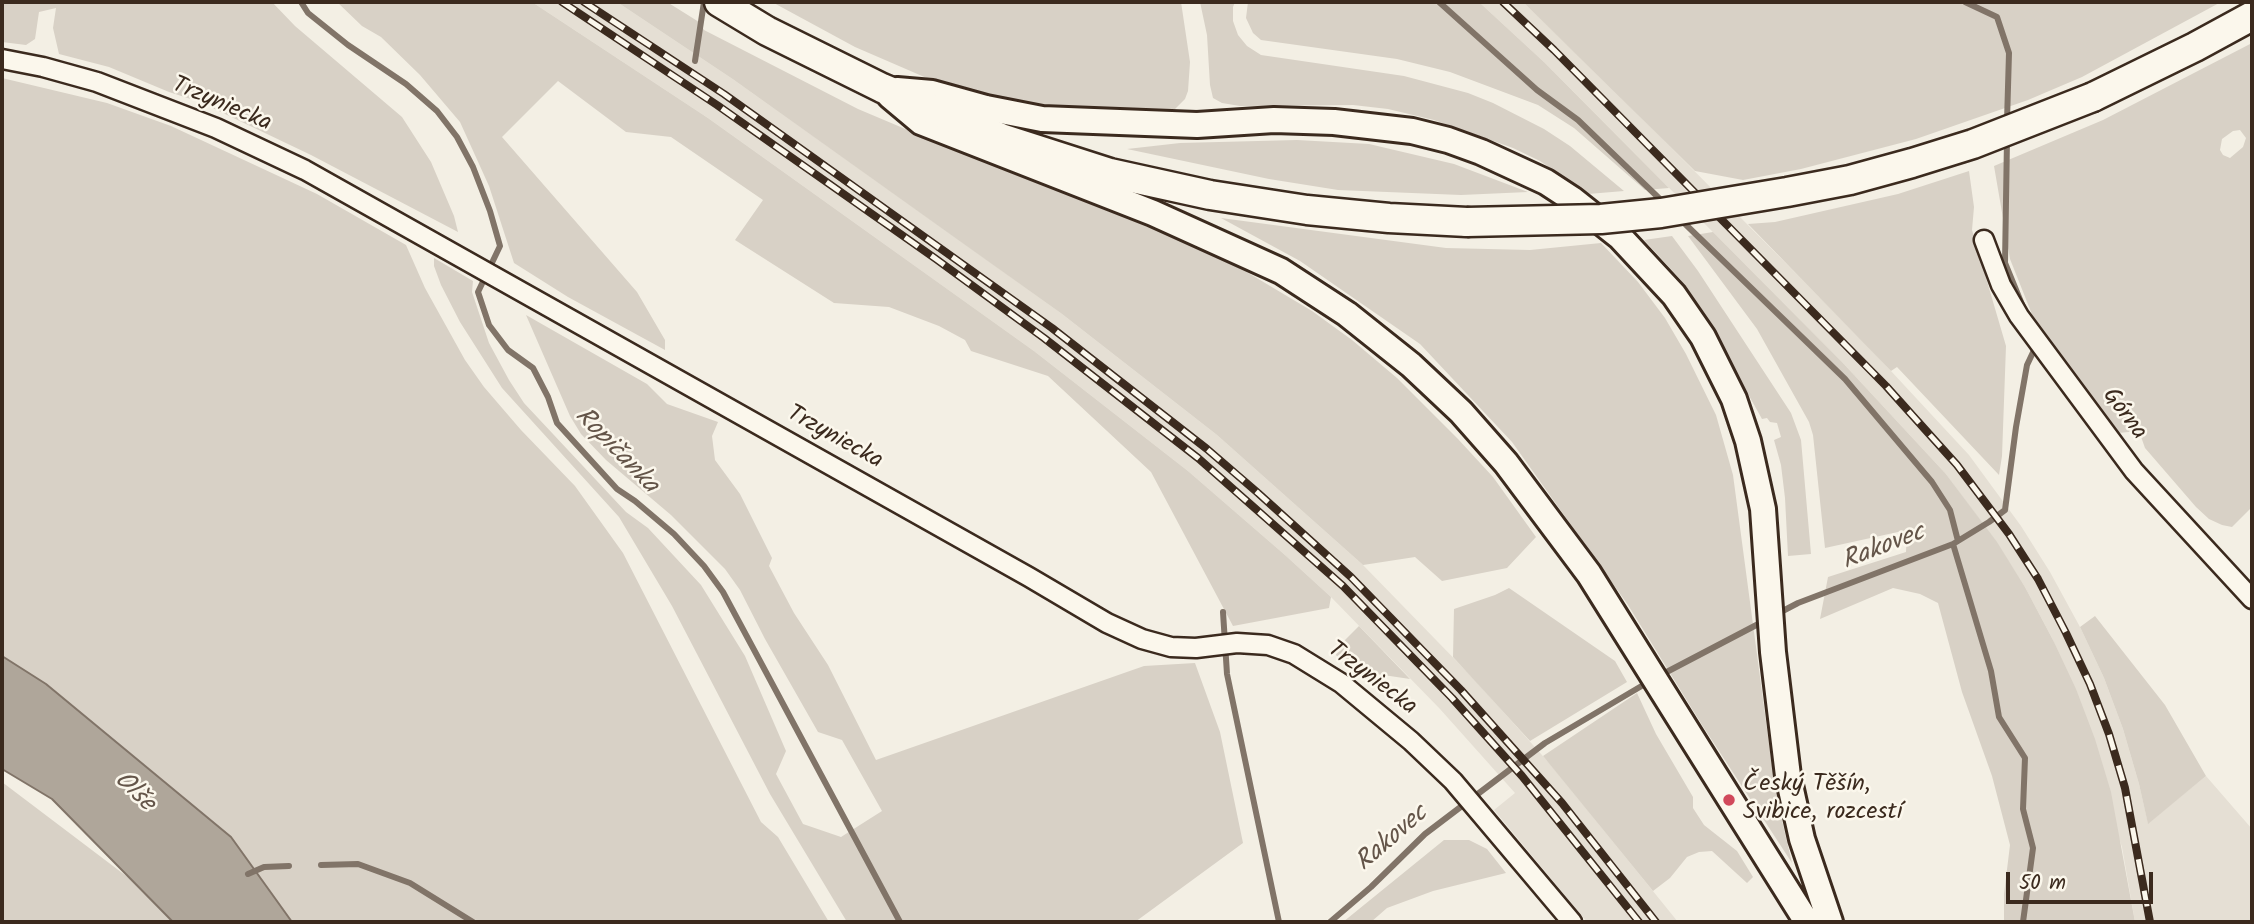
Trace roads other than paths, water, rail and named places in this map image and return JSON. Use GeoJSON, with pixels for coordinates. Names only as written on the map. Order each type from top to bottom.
{"type":"FeatureCollection","features":[{"type":"Feature","properties":{"kind":"main road"},"geometry":{"type":"LineString","coordinates":[[719,2],[768,31],[882,89],[1001,138],[1110,173],[1210,195],[1307,210],[1467,222],[1601,219],[1661,213],[1850,180],[2021,126],[2093,97],[2252,16]]}},
{"type":"Feature","properties":{"kind":"main road"},"geometry":{"type":"LineString","coordinates":[[882,89],[932,93],[986,108],[1042,119],[1198,125],[1274,120],[1376,125],[1412,131],[1448,140],[1518,167],[1546,182],[1597,217],[1642,259],[1688,314],[1716,361],[1734,399],[1748,441],[1763,509],[1772,638],[1788,776],[1802,839],[1830,922]]}},
{"type":"Feature","properties":{"kind":"main road"},"geometry":{"type":"LineString","coordinates":[[882,89],[921,122],[1153,213],[1281,271],[1347,314],[1411,365],[1461,412],[1506,463],[1589,575],[1807,922]]}},
{"type":"Feature","properties":{"kind":"street","name":"Trzyniecka"},"geometry":{"type":"LineString","coordinates":[[2,59],[97,82],[216,128],[305,170],[1107,623],[1142,639],[1171,647],[1211,647],[1237,643],[1268,645],[1294,654],[1341,683],[1411,741],[1479,810],[1572,922]]}},
{"type":"Feature","properties":{"kind":"street","name":"Górna"},"geometry":{"type":"LineString","coordinates":[[1984,240],[2001,285],[2019,316],[2126,461],[2252,599]]}},
{"type":"Feature","properties":{"kind":"water","name":"Olše"},"geometry":{"type":"Polygon","coordinates":[[[2,656],[46,684],[231,837],[292,922],[173,922],[52,799],[2,769],[2,656]]]}},
{"type":"Feature","properties":{"kind":"waterway","name":"Ropičanka"},"geometry":{"type":"LineString","coordinates":[[301,2],[308,13],[348,45],[406,84],[437,111],[457,137],[473,167],[500,246],[478,292],[489,325],[508,350],[533,368],[548,397],[557,423],[617,489],[674,534],[704,566],[723,592],[900,922]]}},
{"type":"Feature","properties":{"kind":"waterway"},"geometry":{"type":"LineString","coordinates":[[695,61],[704,2]]}},
{"type":"Feature","properties":{"kind":"waterway"},"geometry":{"type":"LineString","coordinates":[[1439,2],[1537,90],[1578,120],[1664,203]]}},
{"type":"Feature","properties":{"kind":"waterway","name":"Rakovec"},"geometry":{"type":"LineString","coordinates":[[1965,2],[1997,17],[2009,53],[2007,121]]}},
{"type":"Feature","properties":{"kind":"waterway","name":"Rakovec"},"geometry":{"type":"LineString","coordinates":[[2007,139],[2005,263],[2023,307]]}},
{"type":"Feature","properties":{"kind":"waterway"},"geometry":{"type":"LineString","coordinates":[[1679,218],[1845,379],[1932,482],[1950,510],[1958,541]]}},
{"type":"Feature","properties":{"kind":"waterway","name":"Rakovec"},"geometry":{"type":"LineString","coordinates":[[1777,614],[1798,603],[1953,544],[2005,510],[2027,365],[2036,346]]}},
{"type":"Feature","properties":{"kind":"waterway"},"geometry":{"type":"LineString","coordinates":[[1953,544],[1991,671],[1999,717],[2025,758],[2023,809],[2033,848],[2023,922]]}},
{"type":"Feature","properties":{"kind":"waterway"},"geometry":{"type":"LineString","coordinates":[[1223,612],[1227,674],[1279,922]]}},
{"type":"Feature","properties":{"kind":"waterway","name":"Rakovec"},"geometry":{"type":"LineString","coordinates":[[1659,676],[1764,621]]}},
{"type":"Feature","properties":{"kind":"waterway","name":"Rakovec"},"geometry":{"type":"LineString","coordinates":[[1330,922],[1371,887],[1425,834],[1545,743],[1650,681]]}},
{"type":"Feature","properties":{"kind":"waterway"},"geometry":{"type":"LineString","coordinates":[[321,865],[358,864],[410,883],[473,922]]}},
{"type":"Feature","properties":{"kind":"waterway"},"geometry":{"type":"LineString","coordinates":[[248,874],[264,867],[289,866]]}},
{"type":"Feature","properties":{"kind":"railway"},"geometry":{"type":"LineString","coordinates":[[562,2],[717,105],[936,259],[1044,338],[1198,458],[1343,586],[1452,698],[1522,776],[1639,922]]}},
{"type":"Feature","properties":{"kind":"railway"},"geometry":{"type":"LineString","coordinates":[[584,2],[724,94],[1052,328],[1207,449],[1351,577],[1461,690],[1562,803],[1656,922]]}},
{"type":"Feature","properties":{"kind":"railway"},"geometry":{"type":"LineString","coordinates":[[1503,2],[1554,50],[1886,386],[1957,465],[2009,534],[2038,579],[2066,633],[2090,684],[2109,734],[2125,788],[2150,922]]}},
{"type":"Feature","properties":{"kind":"place","name":"Český Těšín, Svibice, rozcestí"},"geometry":{"type":"Point","coordinates":[1729,800]}}]}
